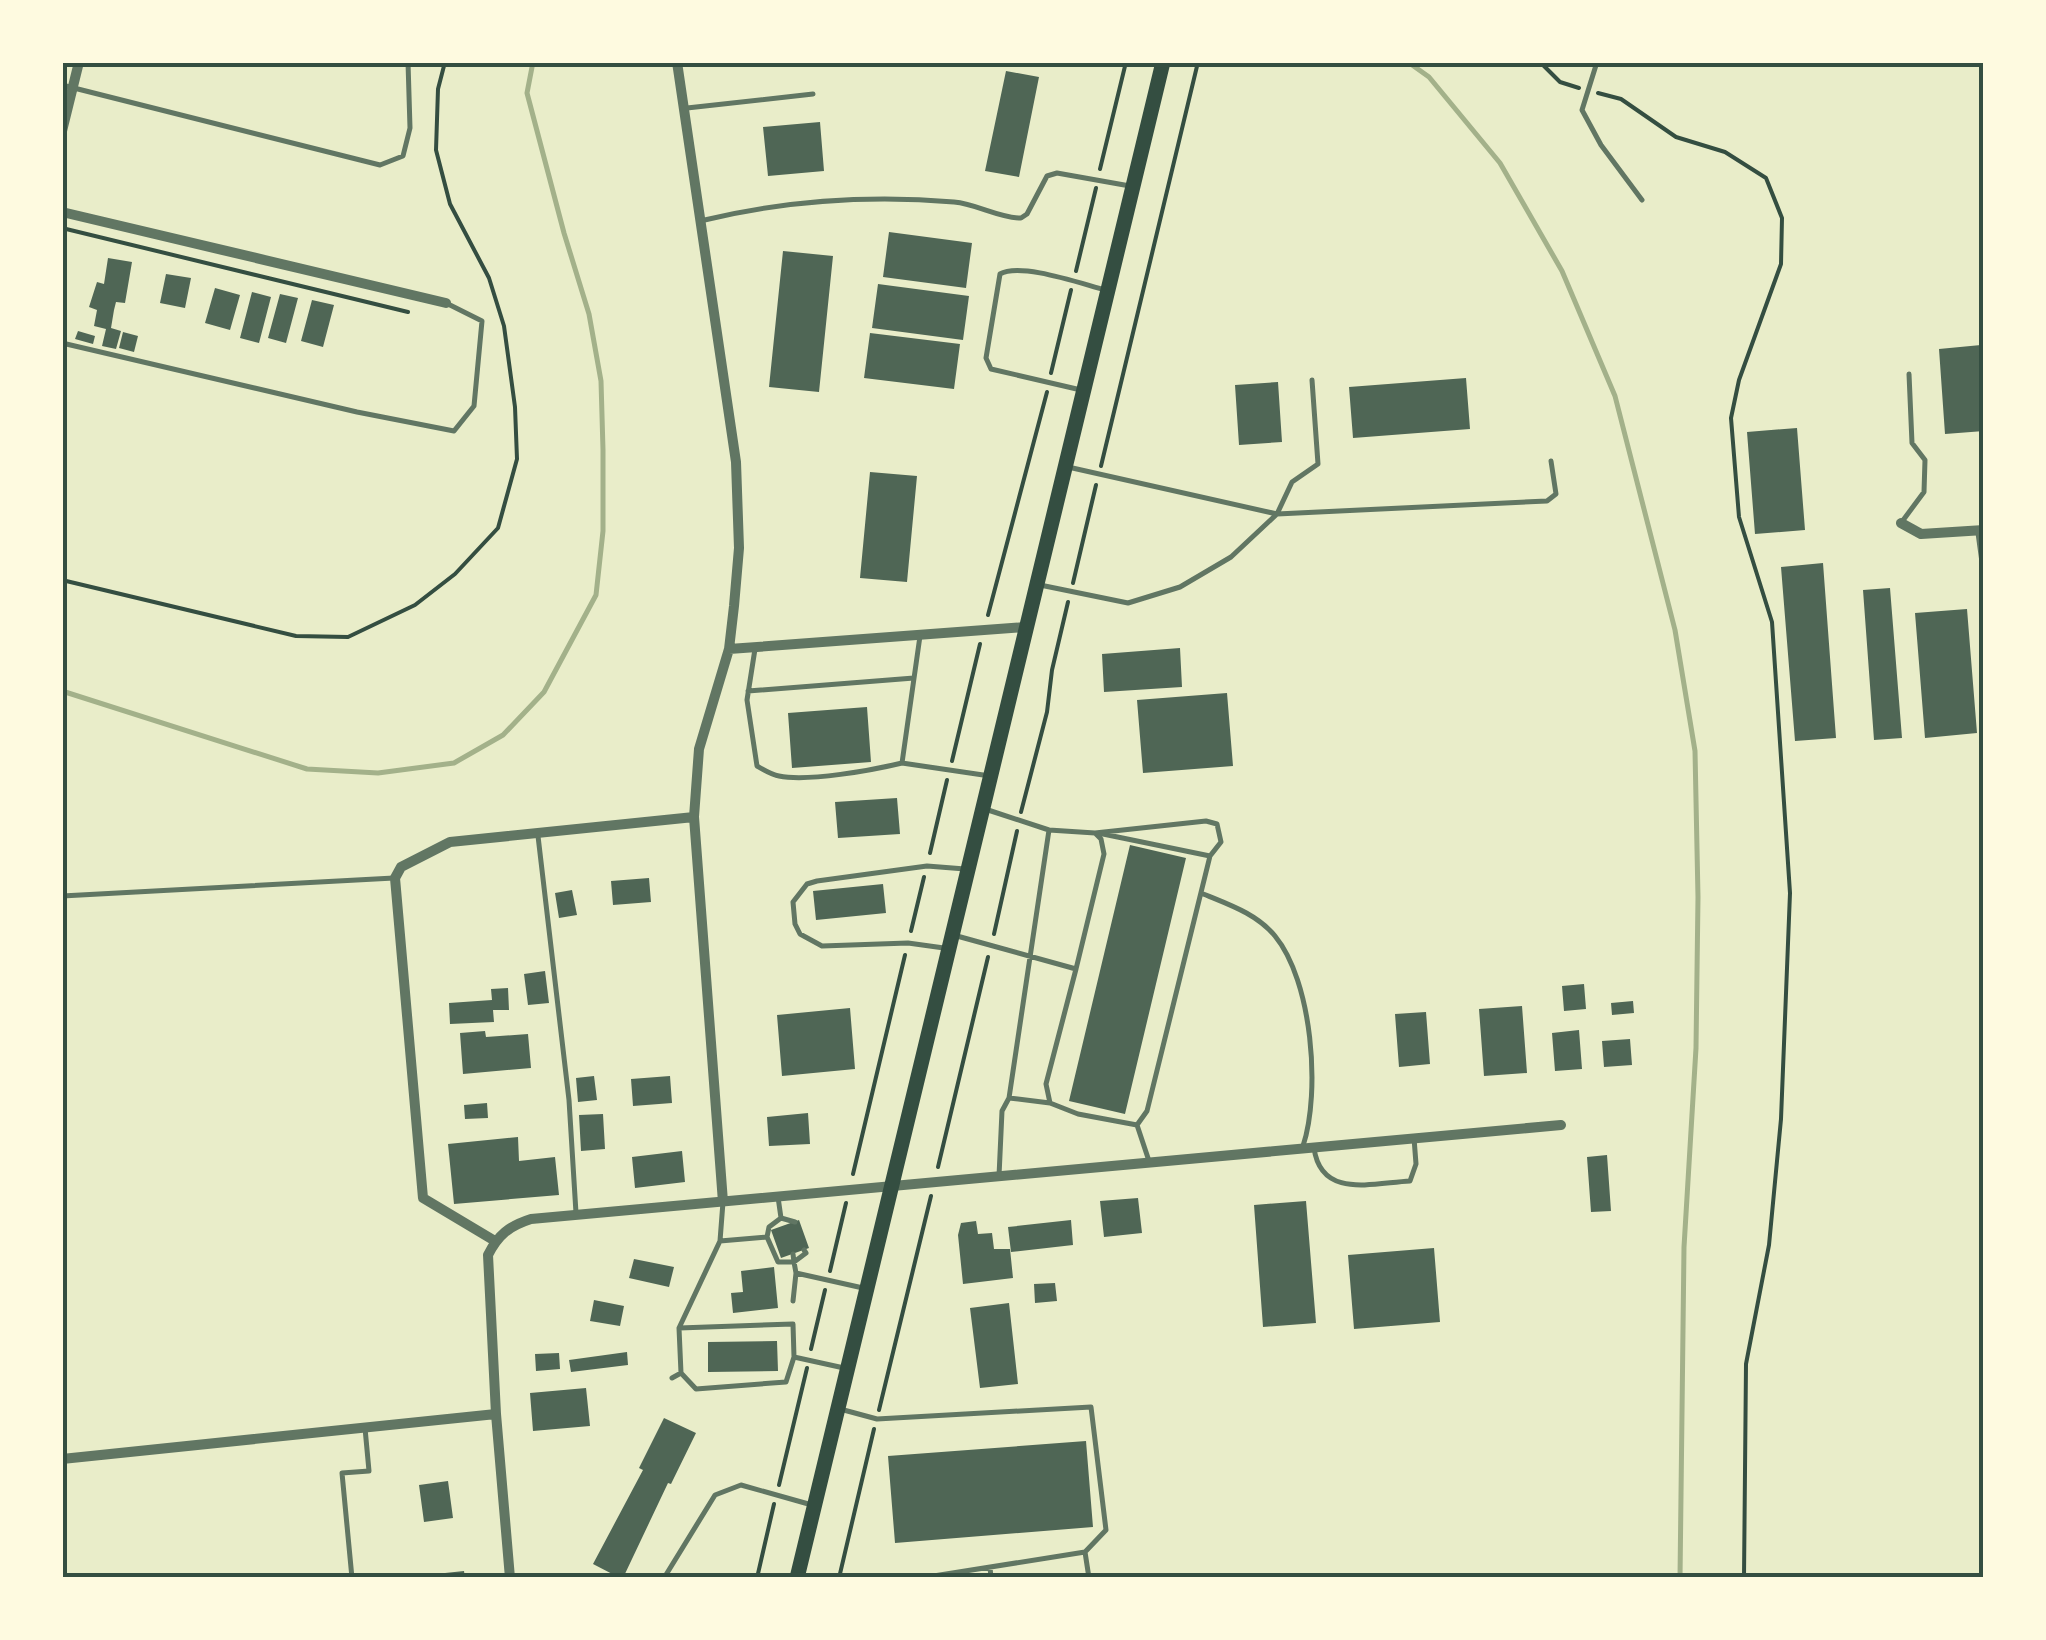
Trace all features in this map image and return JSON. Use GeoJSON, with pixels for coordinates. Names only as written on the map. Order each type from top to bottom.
{"type":"FeatureCollection","features":[{"type":"Feature","properties":{"kind":"main road"},"geometry":{"type":"LineString","coordinates":[[797,1578],[1163,62]]}},
{"type":"Feature","properties":{"kind":"street"},"geometry":{"type":"LineString","coordinates":[[62,131],[68,86],[79,62]]}},
{"type":"Feature","properties":{"kind":"street"},"geometry":{"type":"LineString","coordinates":[[677,62],[740,506],[728,649],[699,749],[694,817],[724,1202]]}},
{"type":"Feature","properties":{"kind":"street"},"geometry":{"type":"LineString","coordinates":[[62,212],[446,304]]}},
{"type":"Feature","properties":{"kind":"street"},"geometry":{"type":"LineString","coordinates":[[1901,523],[1921,534],[1981,530]]}},
{"type":"Feature","properties":{"kind":"street"},"geometry":{"type":"LineString","coordinates":[[728,649],[1026,627]]}},
{"type":"Feature","properties":{"kind":"street"},"geometry":{"type":"LineString","coordinates":[[495,1241],[423,1198],[395,878],[401,867],[450,842],[694,817]]}},
{"type":"Feature","properties":{"kind":"street"},"geometry":{"type":"LineString","coordinates":[[510,1578],[488,1256],[495,1241],[515,1224],[531,1219],[1562,1125]]}},
{"type":"Feature","properties":{"kind":"street"},"geometry":{"type":"LineString","coordinates":[[62,1459],[496,1414]]}},
{"type":"Feature","properties":{"kind":"lane"},"geometry":{"type":"LineString","coordinates":[[68,86],[380,165],[403,156],[410,128],[408,62]]}},
{"type":"Feature","properties":{"kind":"lane"},"geometry":{"type":"LineString","coordinates":[[1598,62],[1582,110],[1600,145],[1642,200]]}},
{"type":"Feature","properties":{"kind":"lane"},"geometry":{"type":"LineString","coordinates":[[684,109],[812,94]]}},
{"type":"Feature","properties":{"kind":"lane"},"geometry":{"type":"LineString","coordinates":[[700,220],[779,205],[832,201],[955,202],[1021,218],[1028,214],[1047,176],[1057,174],[1132,187]]}},
{"type":"Feature","properties":{"kind":"lane"},"geometry":{"type":"LineString","coordinates":[[1084,391],[991,369],[986,358],[1000,274],[1022,270],[1108,290]]}},
{"type":"Feature","properties":{"kind":"lane"},"geometry":{"type":"LineString","coordinates":[[62,343],[454,431],[474,406],[482,321],[446,304]]}},
{"type":"Feature","properties":{"kind":"lane"},"geometry":{"type":"LineString","coordinates":[[1901,523],[1924,492],[1925,460],[1912,443],[1909,374]]}},
{"type":"Feature","properties":{"kind":"lane"},"geometry":{"type":"LineString","coordinates":[[1037,584],[1112,602],[1148,599],[1180,587],[1231,557],[1277,514],[1292,482],[1314,469],[1320,458],[1312,380]]}},
{"type":"Feature","properties":{"kind":"lane"},"geometry":{"type":"LineString","coordinates":[[1065,467],[1277,514],[1546,501],[1556,494],[1550,462]]}},
{"type":"Feature","properties":{"kind":"lane"},"geometry":{"type":"LineString","coordinates":[[1981,530],[1984,578]]}},
{"type":"Feature","properties":{"kind":"lane"},"geometry":{"type":"LineString","coordinates":[[902,763],[920,636]]}},
{"type":"Feature","properties":{"kind":"lane"},"geometry":{"type":"LineString","coordinates":[[755,646],[748,691],[757,766],[776,776],[902,763],[990,776]]}},
{"type":"Feature","properties":{"kind":"lane"},"geometry":{"type":"LineString","coordinates":[[748,691],[914,678]]}},
{"type":"Feature","properties":{"kind":"lane"},"geometry":{"type":"LineString","coordinates":[[982,808],[1049,830],[1095,833],[1210,856]]}},
{"type":"Feature","properties":{"kind":"lane"},"geometry":{"type":"LineString","coordinates":[[1095,833],[1206,820],[1217,824],[1220,834],[1220,842],[1210,856],[1147,1111],[1137,1125]]}},
{"type":"Feature","properties":{"kind":"lane"},"geometry":{"type":"LineString","coordinates":[[999,1176],[1002,1110],[1009,1098],[1049,830]]}},
{"type":"Feature","properties":{"kind":"lane"},"geometry":{"type":"LineString","coordinates":[[538,833],[567,1082],[576,1216]]}},
{"type":"Feature","properties":{"kind":"lane"},"geometry":{"type":"LineString","coordinates":[[1050,1103],[1046,1084],[1104,854],[1095,833]]}},
{"type":"Feature","properties":{"kind":"lane"},"geometry":{"type":"LineString","coordinates":[[968,869],[927,866],[817,880],[807,884],[793,902],[795,924],[809,941],[840,948],[950,942],[1076,969]]}},
{"type":"Feature","properties":{"kind":"lane"},"geometry":{"type":"LineString","coordinates":[[62,896],[395,878]]}},
{"type":"Feature","properties":{"kind":"lane"},"geometry":{"type":"LineString","coordinates":[[1201,894],[1258,920],[1273,933],[1292,967],[1301,994],[1309,1052],[1308,1148],[1328,1179],[1345,1184],[1410,1181],[1416,1164],[1414,1138]]}},
{"type":"Feature","properties":{"kind":"lane"},"geometry":{"type":"LineString","coordinates":[[1009,1098],[1050,1103],[1078,1114],[1137,1125]]}},
{"type":"Feature","properties":{"kind":"lane"},"geometry":{"type":"LineString","coordinates":[[1137,1125],[1150,1163]]}},
{"type":"Feature","properties":{"kind":"lane"},"geometry":{"type":"LineString","coordinates":[[778,1197],[782,1222]]}},
{"type":"Feature","properties":{"kind":"lane"},"geometry":{"type":"LineString","coordinates":[[679,1328],[792,1324],[794,1357],[786,1382],[696,1389],[681,1373],[679,1328],[720,1240],[724,1202]]}},
{"type":"Feature","properties":{"kind":"lane"},"geometry":{"type":"LineString","coordinates":[[794,1222],[769,1227],[767,1237],[778,1262],[806,1254],[804,1250]]}},
{"type":"Feature","properties":{"kind":"lane"},"geometry":{"type":"LineString","coordinates":[[720,1240],[767,1237]]}},
{"type":"Feature","properties":{"kind":"lane"},"geometry":{"type":"LineString","coordinates":[[793,1258],[793,1301]]}},
{"type":"Feature","properties":{"kind":"lane"},"geometry":{"type":"LineString","coordinates":[[796,1274],[866,1288]]}},
{"type":"Feature","properties":{"kind":"lane"},"geometry":{"type":"LineString","coordinates":[[794,1357],[847,1368]]}},
{"type":"Feature","properties":{"kind":"lane"},"geometry":{"type":"LineString","coordinates":[[672,1378],[681,1373]]}},
{"type":"Feature","properties":{"kind":"lane"},"geometry":{"type":"LineString","coordinates":[[838,1409],[877,1420],[1091,1407],[1106,1530],[1085,1552],[922,1578]]}},
{"type":"Feature","properties":{"kind":"lane"},"geometry":{"type":"LineString","coordinates":[[352,1578],[342,1474],[369,1471],[365,1428]]}},
{"type":"Feature","properties":{"kind":"lane"},"geometry":{"type":"LineString","coordinates":[[664,1578],[716,1495],[741,1485],[814,1506]]}},
{"type":"Feature","properties":{"kind":"lane"},"geometry":{"type":"LineString","coordinates":[[1085,1552],[1089,1578]]}},
{"type":"Feature","properties":{"kind":"lane"},"geometry":{"type":"LineString","coordinates":[[990,1567],[991,1578]]}},
{"type":"Feature","properties":{"kind":"path"},"geometry":{"type":"LineString","coordinates":[[62,580],[296,636],[348,638],[415,605],[455,574],[498,528],[517,459],[515,406],[504,326],[490,278],[450,204],[436,150],[438,89],[445,62]]}},
{"type":"Feature","properties":{"kind":"path"},"geometry":{"type":"LineString","coordinates":[[756,1578],[983,630],[1049,382],[1126,62]]}},
{"type":"Feature","properties":{"kind":"path"},"geometry":{"type":"LineString","coordinates":[[1540,62],[1560,82],[1620,99],[1676,137],[1725,152],[1766,178],[1782,218],[1781,264],[1739,380],[1731,418],[1740,517],[1772,622],[1790,892],[1781,1119],[1769,1245],[1746,1364],[1744,1578]]}},
{"type":"Feature","properties":{"kind":"path"},"geometry":{"type":"LineString","coordinates":[[62,228],[408,312]]}},
{"type":"Feature","properties":{"kind":"building"},"geometry":{"type":"Polygon","coordinates":[[[1006,71],[1039,77],[1019,177],[985,171],[1006,71]]]}},
{"type":"Feature","properties":{"kind":"building"},"geometry":{"type":"Polygon","coordinates":[[[820,122],[824,171],[768,176],[763,127],[820,122]]]}},
{"type":"Feature","properties":{"kind":"building"},"geometry":{"type":"Polygon","coordinates":[[[889,232],[972,243],[966,288],[883,277],[889,232]]]}},
{"type":"Feature","properties":{"kind":"building"},"geometry":{"type":"Polygon","coordinates":[[[783,251],[833,256],[819,392],[769,387],[783,251]]]}},
{"type":"Feature","properties":{"kind":"building"},"geometry":{"type":"Polygon","coordinates":[[[108,258],[132,262],[125,303],[116,302],[114,310],[111,328],[121,331],[116,349],[102,346],[106,329],[94,326],[97,310],[89,307],[97,282],[104,284],[108,258]]]}},
{"type":"Feature","properties":{"kind":"building"},"geometry":{"type":"Polygon","coordinates":[[[166,274],[191,278],[185,308],[160,303],[166,274]]]}},
{"type":"Feature","properties":{"kind":"building"},"geometry":{"type":"Polygon","coordinates":[[[878,284],[969,296],[963,340],[872,328],[878,284]]]}},
{"type":"Feature","properties":{"kind":"building"},"geometry":{"type":"Polygon","coordinates":[[[215,288],[240,295],[230,330],[205,323],[215,288]]]}},
{"type":"Feature","properties":{"kind":"building"},"geometry":{"type":"Polygon","coordinates":[[[252,292],[271,297],[259,343],[240,338],[252,292]]]}},
{"type":"Feature","properties":{"kind":"building"},"geometry":{"type":"Polygon","coordinates":[[[280,294],[298,298],[286,343],[268,338],[280,294]]]}},
{"type":"Feature","properties":{"kind":"building"},"geometry":{"type":"Polygon","coordinates":[[[312,300],[334,305],[323,347],[301,341],[312,300]]]}},
{"type":"Feature","properties":{"kind":"building"},"geometry":{"type":"Polygon","coordinates":[[[78,331],[95,336],[93,344],[75,339],[78,331]]]}},
{"type":"Feature","properties":{"kind":"building"},"geometry":{"type":"Polygon","coordinates":[[[123,332],[138,336],[134,352],[119,348],[123,332]]]}},
{"type":"Feature","properties":{"kind":"building"},"geometry":{"type":"Polygon","coordinates":[[[870,333],[960,344],[954,389],[864,378],[870,333]]]}},
{"type":"Feature","properties":{"kind":"building"},"geometry":{"type":"Polygon","coordinates":[[[1981,345],[1984,431],[1945,434],[1939,349],[1981,345]]]}},
{"type":"Feature","properties":{"kind":"building"},"geometry":{"type":"Polygon","coordinates":[[[1466,378],[1470,429],[1353,438],[1349,387],[1466,378]]]}},
{"type":"Feature","properties":{"kind":"building"},"geometry":{"type":"Polygon","coordinates":[[[1278,382],[1282,442],[1239,445],[1235,385],[1278,382]]]}},
{"type":"Feature","properties":{"kind":"building"},"geometry":{"type":"Polygon","coordinates":[[[1797,428],[1805,530],[1755,534],[1747,432],[1797,428]]]}},
{"type":"Feature","properties":{"kind":"building"},"geometry":{"type":"Polygon","coordinates":[[[870,472],[917,476],[907,582],[860,578],[870,472]]]}},
{"type":"Feature","properties":{"kind":"building"},"geometry":{"type":"Polygon","coordinates":[[[1823,563],[1836,738],[1795,741],[1781,567],[1823,563]]]}},
{"type":"Feature","properties":{"kind":"building"},"geometry":{"type":"Polygon","coordinates":[[[1890,588],[1902,738],[1874,740],[1863,590],[1890,588]]]}},
{"type":"Feature","properties":{"kind":"building"},"geometry":{"type":"Polygon","coordinates":[[[1967,609],[1977,733],[1925,738],[1915,613],[1967,609]]]}},
{"type":"Feature","properties":{"kind":"building"},"geometry":{"type":"Polygon","coordinates":[[[1180,648],[1182,687],[1104,692],[1102,654],[1180,648]]]}},
{"type":"Feature","properties":{"kind":"building"},"geometry":{"type":"Polygon","coordinates":[[[1227,693],[1233,766],[1143,773],[1137,700],[1227,693]]]}},
{"type":"Feature","properties":{"kind":"building"},"geometry":{"type":"Polygon","coordinates":[[[867,707],[871,762],[792,768],[788,713],[867,707]]]}},
{"type":"Feature","properties":{"kind":"building"},"geometry":{"type":"Polygon","coordinates":[[[897,798],[900,834],[838,838],[835,802],[897,798]]]}},
{"type":"Feature","properties":{"kind":"building"},"geometry":{"type":"Polygon","coordinates":[[[1130,845],[1186,858],[1125,1114],[1069,1101],[1130,845]]]}},
{"type":"Feature","properties":{"kind":"building"},"geometry":{"type":"Polygon","coordinates":[[[649,878],[651,902],[613,905],[611,881],[649,878]]]}},
{"type":"Feature","properties":{"kind":"building"},"geometry":{"type":"Polygon","coordinates":[[[883,884],[886,913],[816,920],[813,891],[883,884]]]}},
{"type":"Feature","properties":{"kind":"building"},"geometry":{"type":"Polygon","coordinates":[[[572,890],[577,915],[559,918],[555,893],[572,890]]]}},
{"type":"Feature","properties":{"kind":"building"},"geometry":{"type":"Polygon","coordinates":[[[545,971],[549,1003],[528,1005],[524,974],[545,971]]]}},
{"type":"Feature","properties":{"kind":"building"},"geometry":{"type":"Polygon","coordinates":[[[1584,984],[1586,1009],[1564,1011],[1562,986],[1584,984]]]}},
{"type":"Feature","properties":{"kind":"building"},"geometry":{"type":"Polygon","coordinates":[[[508,988],[509,1010],[493,1010],[494,1022],[450,1024],[449,1003],[492,1000],[491,989],[508,988]]]}},
{"type":"Feature","properties":{"kind":"building"},"geometry":{"type":"Polygon","coordinates":[[[1633,1001],[1634,1013],[1612,1015],[1611,1003],[1633,1001]]]}},
{"type":"Feature","properties":{"kind":"building"},"geometry":{"type":"Polygon","coordinates":[[[1522,1006],[1527,1073],[1484,1076],[1479,1009],[1522,1006]]]}},
{"type":"Feature","properties":{"kind":"building"},"geometry":{"type":"Polygon","coordinates":[[[850,1008],[855,1069],[782,1076],[777,1015],[850,1008]]]}},
{"type":"Feature","properties":{"kind":"building"},"geometry":{"type":"Polygon","coordinates":[[[1426,1012],[1430,1064],[1399,1067],[1395,1014],[1426,1012]]]}},
{"type":"Feature","properties":{"kind":"building"},"geometry":{"type":"Polygon","coordinates":[[[1579,1030],[1582,1069],[1555,1071],[1552,1033],[1579,1030]]]}},
{"type":"Feature","properties":{"kind":"building"},"geometry":{"type":"Polygon","coordinates":[[[485,1031],[486,1037],[528,1034],[531,1068],[463,1074],[460,1033],[485,1031]]]}},
{"type":"Feature","properties":{"kind":"building"},"geometry":{"type":"Polygon","coordinates":[[[1630,1039],[1632,1065],[1604,1067],[1602,1041],[1630,1039]]]}},
{"type":"Feature","properties":{"kind":"building"},"geometry":{"type":"Polygon","coordinates":[[[594,1076],[597,1100],[578,1102],[576,1078],[594,1076]]]}},
{"type":"Feature","properties":{"kind":"building"},"geometry":{"type":"Polygon","coordinates":[[[670,1076],[672,1103],[633,1106],[631,1079],[670,1076]]]}},
{"type":"Feature","properties":{"kind":"building"},"geometry":{"type":"Polygon","coordinates":[[[487,1103],[488,1118],[465,1119],[464,1105],[487,1103]]]}},
{"type":"Feature","properties":{"kind":"building"},"geometry":{"type":"Polygon","coordinates":[[[808,1113],[810,1144],[769,1146],[767,1117],[808,1113]]]}},
{"type":"Feature","properties":{"kind":"building"},"geometry":{"type":"Polygon","coordinates":[[[603,1114],[605,1149],[581,1151],[579,1115],[603,1114]]]}},
{"type":"Feature","properties":{"kind":"building"},"geometry":{"type":"Polygon","coordinates":[[[518,1137],[519,1161],[555,1157],[559,1195],[454,1204],[448,1144],[518,1137]]]}},
{"type":"Feature","properties":{"kind":"building"},"geometry":{"type":"Polygon","coordinates":[[[682,1151],[685,1182],[635,1188],[632,1157],[682,1151]]]}},
{"type":"Feature","properties":{"kind":"building"},"geometry":{"type":"Polygon","coordinates":[[[1607,1155],[1611,1211],[1591,1212],[1587,1157],[1607,1155]]]}},
{"type":"Feature","properties":{"kind":"building"},"geometry":{"type":"Polygon","coordinates":[[[1138,1198],[1142,1233],[1104,1237],[1100,1201],[1138,1198]]]}},
{"type":"Feature","properties":{"kind":"building"},"geometry":{"type":"Polygon","coordinates":[[[1306,1201],[1316,1323],[1263,1327],[1254,1205],[1306,1201]]]}},
{"type":"Feature","properties":{"kind":"building"},"geometry":{"type":"Polygon","coordinates":[[[799,1220],[809,1248],[781,1258],[771,1230],[799,1220]]]}},
{"type":"Feature","properties":{"kind":"building"},"geometry":{"type":"Polygon","coordinates":[[[1071,1220],[1073,1245],[1011,1252],[1008,1227],[1071,1220]]]}},
{"type":"Feature","properties":{"kind":"building"},"geometry":{"type":"Polygon","coordinates":[[[976,1221],[978,1234],[992,1233],[994,1249],[1010,1249],[1013,1278],[963,1284],[958,1235],[961,1223],[976,1221]]]}},
{"type":"Feature","properties":{"kind":"building"},"geometry":{"type":"Polygon","coordinates":[[[1434,1248],[1440,1322],[1354,1329],[1348,1255],[1434,1248]]]}},
{"type":"Feature","properties":{"kind":"building"},"geometry":{"type":"Polygon","coordinates":[[[634,1259],[674,1267],[669,1287],[629,1278],[634,1259]]]}},
{"type":"Feature","properties":{"kind":"building"},"geometry":{"type":"Polygon","coordinates":[[[774,1267],[778,1308],[733,1313],[731,1293],[743,1292],[741,1271],[774,1267]]]}},
{"type":"Feature","properties":{"kind":"building"},"geometry":{"type":"Polygon","coordinates":[[[1055,1283],[1057,1301],[1035,1303],[1034,1284],[1055,1283]]]}},
{"type":"Feature","properties":{"kind":"building"},"geometry":{"type":"Polygon","coordinates":[[[594,1300],[624,1306],[620,1326],[590,1321],[594,1300]]]}},
{"type":"Feature","properties":{"kind":"building"},"geometry":{"type":"Polygon","coordinates":[[[1009,1303],[1018,1384],[980,1388],[970,1308],[1009,1303]]]}},
{"type":"Feature","properties":{"kind":"building"},"geometry":{"type":"Polygon","coordinates":[[[777,1341],[778,1371],[708,1372],[708,1342],[777,1341]]]}},
{"type":"Feature","properties":{"kind":"building"},"geometry":{"type":"Polygon","coordinates":[[[627,1352],[628,1365],[571,1372],[569,1360],[627,1352]]]}},
{"type":"Feature","properties":{"kind":"building"},"geometry":{"type":"Polygon","coordinates":[[[559,1353],[560,1369],[536,1371],[535,1354],[559,1353]]]}},
{"type":"Feature","properties":{"kind":"building"},"geometry":{"type":"Polygon","coordinates":[[[586,1388],[590,1426],[533,1431],[530,1393],[586,1388]]]}},
{"type":"Feature","properties":{"kind":"building"},"geometry":{"type":"Polygon","coordinates":[[[664,1418],[696,1433],[620,1578],[593,1564],[643,1470],[639,1468],[664,1418]]]}},
{"type":"Feature","properties":{"kind":"building"},"geometry":{"type":"Polygon","coordinates":[[[1086,1441],[1093,1527],[895,1543],[888,1456],[1086,1441]]]}},
{"type":"Feature","properties":{"kind":"building"},"geometry":{"type":"Polygon","coordinates":[[[448,1481],[453,1518],[424,1522],[419,1485],[448,1481]]]}},
{"type":"Feature","properties":{"kind":"building"},"geometry":{"type":"Polygon","coordinates":[[[464,1571],[465,1578],[426,1578],[426,1575],[464,1571]]]}},
{"type":"Feature","properties":{"kind":"waterway"},"geometry":{"type":"LineString","coordinates":[[62,691],[307,769],[378,773],[454,763],[503,735],[544,692],[596,595],[603,531],[603,450],[601,381],[589,314],[527,93],[533,62]]}},
{"type":"Feature","properties":{"kind":"waterway"},"geometry":{"type":"LineString","coordinates":[[1408,62],[1429,77],[1500,163],[1562,271],[1615,396],[1675,630],[1695,751],[1698,897],[1696,1048],[1684,1247],[1680,1578]]}}]}
